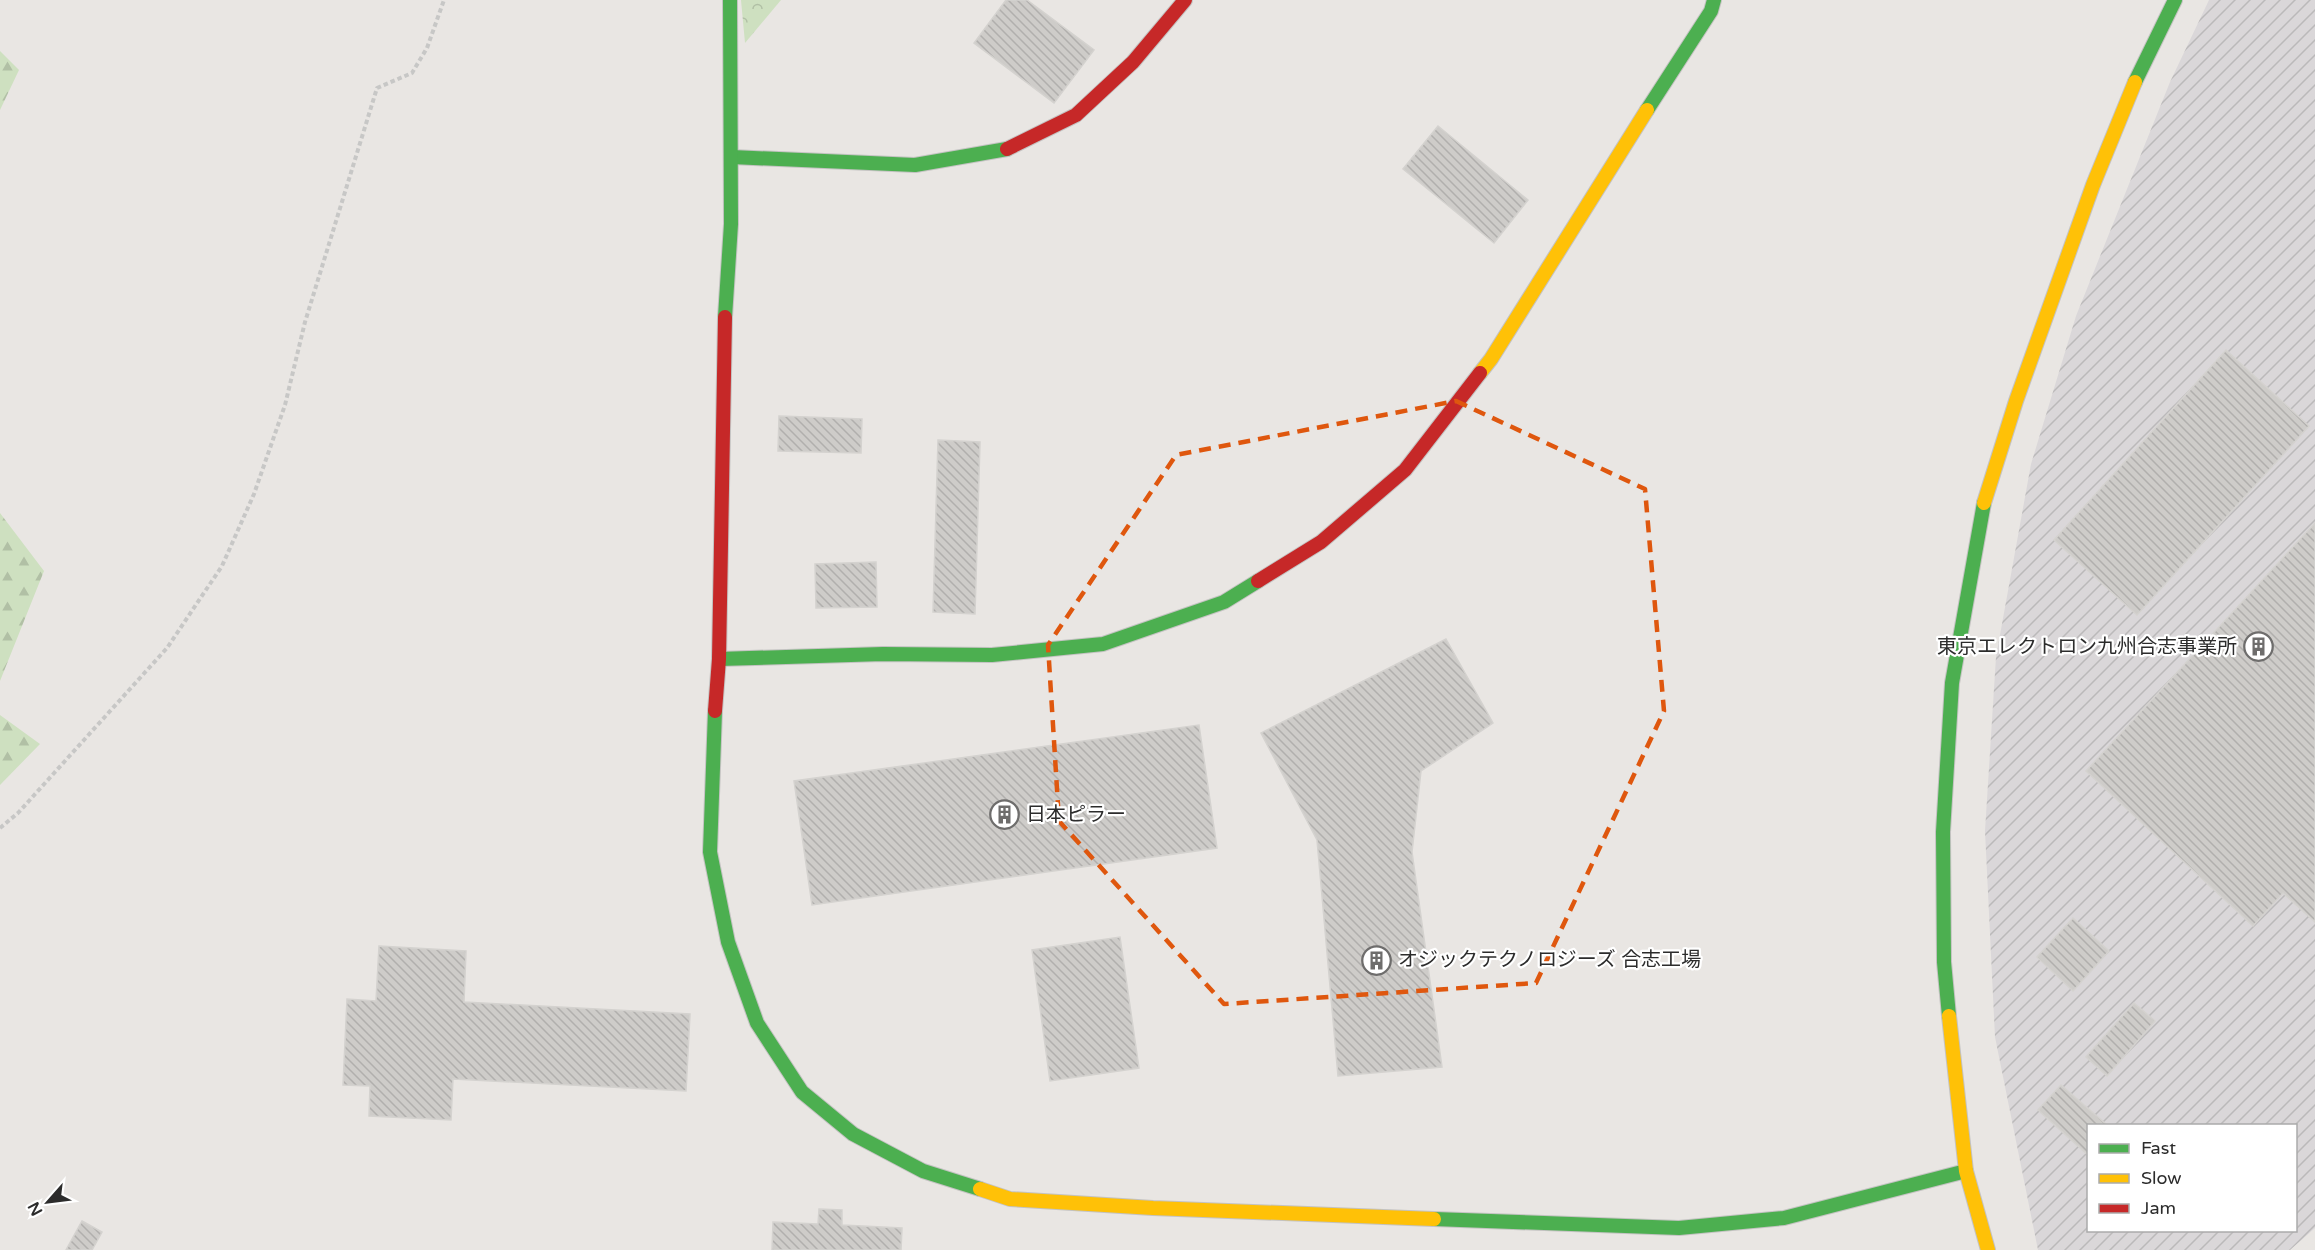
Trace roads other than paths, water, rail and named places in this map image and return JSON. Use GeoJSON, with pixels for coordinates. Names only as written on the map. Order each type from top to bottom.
{"type":"FeatureCollection","features":[{"type":"Feature","properties":{"kind":"street"},"geometry":{"type":"LineString","coordinates":[[730,0],[731,224],[725,301],[719,658],[712,741],[710,852],[728,942],[757,1023],[802,1092],[853,1134],[923,1171],[1010,1199],[1201,1210],[1679,1228],[1784,1218],[1966,1171]]}},
{"type":"Feature","properties":{"kind":"street"},"geometry":{"type":"LineString","coordinates":[[732,157],[915,165],[1006,150],[1076,116],[1133,62],[1185,0]]}},
{"type":"Feature","properties":{"kind":"street"},"geometry":{"type":"LineString","coordinates":[[719,658],[883,654],[992,655],[1103,644],[1224,602],[1322,542],[1405,470],[1491,360],[1593,194],[1711,11],[1714,0]]}},
{"type":"Feature","properties":{"kind":"street"},"geometry":{"type":"LineString","coordinates":[[1988,1250],[1966,1171],[1952,1058],[1944,962],[1943,832],[1952,682],[1980,523],[2016,401],[2089,196],[2133,87],[2175,0]]}},
{"type":"Feature","properties":{"kind":"place","name":"東京エレクトロン九州合志事業所"},"geometry":{"type":"Point","coordinates":[2258,647]}},
{"type":"Feature","properties":{"kind":"place","name":"日本ピラー"},"geometry":{"type":"Point","coordinates":[1005,815]}},
{"type":"Feature","properties":{"kind":"place","name":"オジックテクノロジーズ 合志工場"},"geometry":{"type":"Point","coordinates":[1377,960]}}]}
